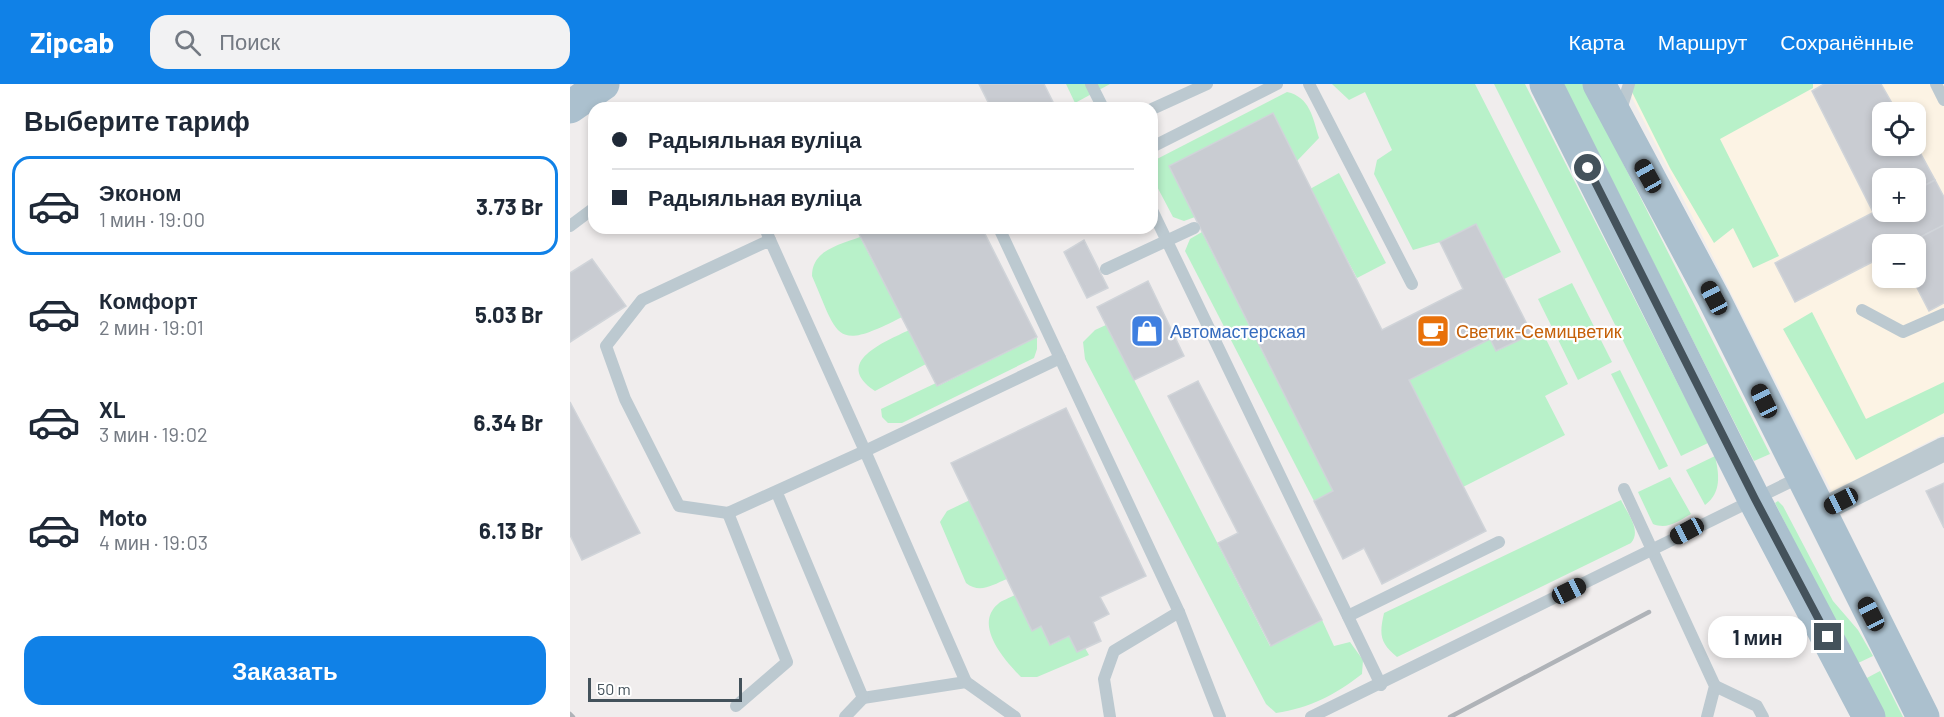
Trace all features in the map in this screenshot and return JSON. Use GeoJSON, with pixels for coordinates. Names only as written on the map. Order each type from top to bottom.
{"type":"FeatureCollection","features":[{"type":"Feature","properties":{"kind":"main road"},"geometry":{"type":"LineString","coordinates":[[570,107],[603,84]]}},
{"type":"Feature","properties":{"kind":"main road"},"geometry":{"type":"LineString","coordinates":[[1546,84],[1755,499],[1869,717]]}},
{"type":"Feature","properties":{"kind":"main road"},"geometry":{"type":"LineString","coordinates":[[1599,84],[1714,298],[1923,717]]}},
{"type":"Feature","properties":{"kind":"street"},"geometry":{"type":"LineString","coordinates":[[1820,512],[1944,449]]}},
{"type":"Feature","properties":{"kind":"lane"},"geometry":{"type":"LineString","coordinates":[[1091,84],[1100,102]]}},
{"type":"Feature","properties":{"kind":"lane"},"geometry":{"type":"LineString","coordinates":[[1158,105],[1207,84]]}},
{"type":"Feature","properties":{"kind":"lane"},"geometry":{"type":"LineString","coordinates":[[1158,144],[1277,84]]}},
{"type":"Feature","properties":{"kind":"lane"},"geometry":{"type":"LineString","coordinates":[[1309,84],[1412,284]]}},
{"type":"Feature","properties":{"kind":"lane"},"geometry":{"type":"LineString","coordinates":[[1618,120],[1629,84]]}},
{"type":"Feature","properties":{"kind":"lane"},"geometry":{"type":"LineString","coordinates":[[1936,84],[1944,100]]}},
{"type":"Feature","properties":{"kind":"lane"},"geometry":{"type":"LineString","coordinates":[[570,226],[588,212]]}},
{"type":"Feature","properties":{"kind":"lane"},"geometry":{"type":"LineString","coordinates":[[1158,223],[1381,685]]}},
{"type":"Feature","properties":{"kind":"lane"},"geometry":{"type":"LineString","coordinates":[[1106,268],[1194,228]]}},
{"type":"Feature","properties":{"kind":"lane"},"geometry":{"type":"LineString","coordinates":[[1015,717],[966,682],[865,451],[767,234],[642,300],[606,346],[625,399],[679,506],[728,513],[777,493],[865,451],[1060,358]]}},
{"type":"Feature","properties":{"kind":"lane"},"geometry":{"type":"LineString","coordinates":[[1002,234],[1179,612],[1220,717]]}},
{"type":"Feature","properties":{"kind":"lane"},"geometry":{"type":"LineString","coordinates":[[1862,310],[1903,332],[1944,314]]}},
{"type":"Feature","properties":{"kind":"lane"},"geometry":{"type":"LineString","coordinates":[[1311,717],[1381,685],[1802,477]]}},
{"type":"Feature","properties":{"kind":"lane"},"geometry":{"type":"LineString","coordinates":[[1624,489],[1715,686],[1707,717]]}},
{"type":"Feature","properties":{"kind":"lane"},"geometry":{"type":"LineString","coordinates":[[777,493],[863,698]]}},
{"type":"Feature","properties":{"kind":"lane"},"geometry":{"type":"LineString","coordinates":[[728,513],[787,662],[736,706]]}},
{"type":"Feature","properties":{"kind":"lane"},"geometry":{"type":"LineString","coordinates":[[1348,616],[1499,542]]}},
{"type":"Feature","properties":{"kind":"lane"},"geometry":{"type":"LineString","coordinates":[[1110,717],[1104,679],[1113,651],[1179,612]]}},
{"type":"Feature","properties":{"kind":"lane"},"geometry":{"type":"LineString","coordinates":[[845,717],[863,698],[966,682]]}},
{"type":"Feature","properties":{"kind":"lane"},"geometry":{"type":"LineString","coordinates":[[1715,686],[1756,705],[1763,717]]}},
{"type":"Feature","properties":{"kind":"shaded area"},"geometry":{"type":"Polygon","coordinates":[[[1625,84],[1944,84],[1944,434],[1912,450],[1917,463],[1835,498],[1625,84]]]}},
{"type":"Feature","properties":{"kind":"green space"},"geometry":{"type":"Polygon","coordinates":[[[1066,84],[1110,84],[1077,102],[1075,102],[1066,84]]]}},
{"type":"Feature","properties":{"kind":"green space"},"geometry":{"type":"Polygon","coordinates":[[[1332,84],[1475,84],[1561,252],[1504,279],[1476,224],[1440,242],[1413,250],[1374,174],[1377,160],[1392,150],[1365,92],[1349,100],[1332,84]]]}},
{"type":"Feature","properties":{"kind":"green space"},"geometry":{"type":"Polygon","coordinates":[[[1494,84],[1525,84],[1708,443],[1681,456],[1494,84]]]}},
{"type":"Feature","properties":{"kind":"green space"},"geometry":{"type":"Polygon","coordinates":[[[1563,84],[1583,84],[1770,454],[1754,461],[1563,84]]]}},
{"type":"Feature","properties":{"kind":"green space"},"geometry":{"type":"Polygon","coordinates":[[[1628,84],[1813,84],[1813,88],[1720,139],[1779,256],[1753,268],[1733,228],[1714,243],[1670,168],[1628,84]]]}},
{"type":"Feature","properties":{"kind":"green space"},"geometry":{"type":"Polygon","coordinates":[[[1287,92],[1301,98],[1306,103],[1319,138],[1297,161],[1273,114],[1169,166],[1195,217],[1184,221],[1173,217],[1158,188],[1158,158],[1287,92]]]}},
{"type":"Feature","properties":{"kind":"green space"},"geometry":{"type":"Polygon","coordinates":[[[1339,173],[1386,263],[1357,278],[1310,189],[1339,173]]]}},
{"type":"Feature","properties":{"kind":"green space"},"geometry":{"type":"Polygon","coordinates":[[[1202,232],[1333,491],[1314,501],[1185,251],[1190,239],[1202,232]]]}},
{"type":"Feature","properties":{"kind":"green space"},"geometry":{"type":"Polygon","coordinates":[[[860,237],[902,317],[880,328],[851,336],[842,333],[834,325],[812,276],[813,267],[822,254],[860,237]]]}},
{"type":"Feature","properties":{"kind":"green space"},"geometry":{"type":"Polygon","coordinates":[[[1572,283],[1612,362],[1578,380],[1538,299],[1572,283]]]}},
{"type":"Feature","properties":{"kind":"green space"},"geometry":{"type":"Polygon","coordinates":[[[1812,312],[1866,419],[1944,382],[1944,413],[1856,460],[1783,329],[1812,312]]]}},
{"type":"Feature","properties":{"kind":"green space"},"geometry":{"type":"Polygon","coordinates":[[[1106,325],[1270,646],[1322,620],[1334,646],[1350,642],[1363,660],[1362,674],[1342,688],[1322,700],[1288,711],[1276,713],[1266,704],[1085,359],[1083,342],[1095,330],[1106,325]]]}},
{"type":"Feature","properties":{"kind":"green space"},"geometry":{"type":"Polygon","coordinates":[[[1541,329],[1568,384],[1545,396],[1565,435],[1463,487],[1409,380],[1490,339],[1497,351],[1541,329]]]}},
{"type":"Feature","properties":{"kind":"green space"},"geometry":{"type":"Polygon","coordinates":[[[909,330],[926,364],[875,391],[863,381],[859,371],[861,362],[876,347],[909,330]]]}},
{"type":"Feature","properties":{"kind":"green space"},"geometry":{"type":"Polygon","coordinates":[[[1037,337],[1034,358],[902,423],[888,423],[882,417],[881,409],[936,383],[938,386],[1037,337]]]}},
{"type":"Feature","properties":{"kind":"green space"},"geometry":{"type":"Polygon","coordinates":[[[1620,370],[1668,466],[1659,470],[1611,374],[1620,370]]]}},
{"type":"Feature","properties":{"kind":"green space"},"geometry":{"type":"Polygon","coordinates":[[[1715,456],[1717,489],[1705,505],[1686,470],[1715,456]]]}},
{"type":"Feature","properties":{"kind":"green space"},"geometry":{"type":"Polygon","coordinates":[[[1670,477],[1691,514],[1677,522],[1658,526],[1653,524],[1638,492],[1670,477]]]}},
{"type":"Feature","properties":{"kind":"green space"},"geometry":{"type":"Polygon","coordinates":[[[970,500],[1007,579],[981,588],[966,583],[940,522],[947,511],[970,500]]]}},
{"type":"Feature","properties":{"kind":"green space"},"geometry":{"type":"Polygon","coordinates":[[[1621,500],[1634,527],[1635,533],[1631,543],[1397,657],[1384,643],[1381,633],[1384,613],[1621,500]]]}},
{"type":"Feature","properties":{"kind":"green space"},"geometry":{"type":"Polygon","coordinates":[[[1778,501],[1783,506],[1833,601],[1858,630],[1873,656],[1856,664],[1775,503],[1778,501]]]}},
{"type":"Feature","properties":{"kind":"green space"},"geometry":{"type":"Polygon","coordinates":[[[1015,595],[1032,630],[1041,626],[1051,645],[1069,636],[1077,652],[1085,648],[1089,655],[1037,677],[1021,677],[1007,662],[994,642],[989,622],[991,613],[998,604],[1015,595]]]}},
{"type":"Feature","properties":{"kind":"green space"},"geometry":{"type":"Polygon","coordinates":[[[1880,671],[1903,717],[1882,717],[1863,680],[1880,671]]]}},
{"type":"Feature","properties":{"kind":"building"},"geometry":{"type":"Polygon","coordinates":[[[979,84],[1044,84],[1053,102],[988,102],[979,84]]]}},
{"type":"Feature","properties":{"kind":"building"},"geometry":{"type":"Polygon","coordinates":[[[1824,84],[1881,84],[1891,102],[1872,102],[1872,156],[1922,156],[1935,180],[1926,185],[1926,168],[1872,168],[1872,210],[1812,91],[1824,84]]]}},
{"type":"Feature","properties":{"kind":"building"},"geometry":{"type":"Polygon","coordinates":[[[1273,113],[1382,330],[1463,289],[1440,242],[1476,224],[1532,334],[1496,351],[1490,339],[1409,380],[1486,531],[1382,584],[1364,548],[1343,559],[1314,501],[1333,491],[1169,166],[1273,113]]]}},
{"type":"Feature","properties":{"kind":"building"},"geometry":{"type":"Polygon","coordinates":[[[1935,180],[1944,197],[1944,225],[1926,234],[1872,234],[1872,262],[1795,302],[1775,263],[1872,213],[1872,222],[1926,222],[1926,185],[1935,180]]]}},
{"type":"Feature","properties":{"kind":"building"},"geometry":{"type":"Polygon","coordinates":[[[1944,225],[1944,303],[1929,311],[1917,288],[1926,288],[1926,234],[1944,225]]]}},
{"type":"Feature","properties":{"kind":"building"},"geometry":{"type":"Polygon","coordinates":[[[859,234],[985,234],[1037,337],[937,386],[859,234]]]}},
{"type":"Feature","properties":{"kind":"building"},"geometry":{"type":"Polygon","coordinates":[[[1084,240],[1108,288],[1087,298],[1064,252],[1084,240]]]}},
{"type":"Feature","properties":{"kind":"building"},"geometry":{"type":"Polygon","coordinates":[[[592,259],[626,306],[570,342],[570,273],[592,259]]]}},
{"type":"Feature","properties":{"kind":"building"},"geometry":{"type":"Polygon","coordinates":[[[1148,281],[1184,356],[1134,380],[1097,307],[1148,281]]]}},
{"type":"Feature","properties":{"kind":"building"},"geometry":{"type":"Polygon","coordinates":[[[1198,381],[1322,620],[1271,646],[1218,543],[1238,533],[1168,396],[1198,381]]]}},
{"type":"Feature","properties":{"kind":"building"},"geometry":{"type":"Polygon","coordinates":[[[570,402],[640,533],[582,560],[570,535],[570,402]]]}},
{"type":"Feature","properties":{"kind":"building"},"geometry":{"type":"Polygon","coordinates":[[[1066,408],[1146,576],[1100,597],[1109,614],[1093,622],[1101,641],[1077,652],[1069,636],[1050,645],[1041,626],[1032,631],[951,463],[1066,408]]]}},
{"type":"Feature","properties":{"kind":"building"},"geometry":{"type":"Polygon","coordinates":[[[1944,483],[1944,528],[1926,491],[1944,483]]]}},
{"type":"Feature","properties":{"kind":"railway"},"geometry":{"type":"LineString","coordinates":[[1450,717],[1649,612]]}},
{"type":"Feature","properties":{"kind":"railway"},"geometry":{"type":"LineString","coordinates":[[570,714],[573,717]]}},
{"type":"Feature","properties":{"kind":"place","name":"Автомастерская"},"geometry":{"type":"Point","coordinates":[1147,331]}},
{"type":"Feature","properties":{"kind":"place","name":"Светик-Семицветик"},"geometry":{"type":"Point","coordinates":[1433,331]}},
{"type":"Feature","properties":{"kind":"route"},"geometry":{"type":"LineString","coordinates":[[1588,168],[1755,499],[1828,637]]}}]}
